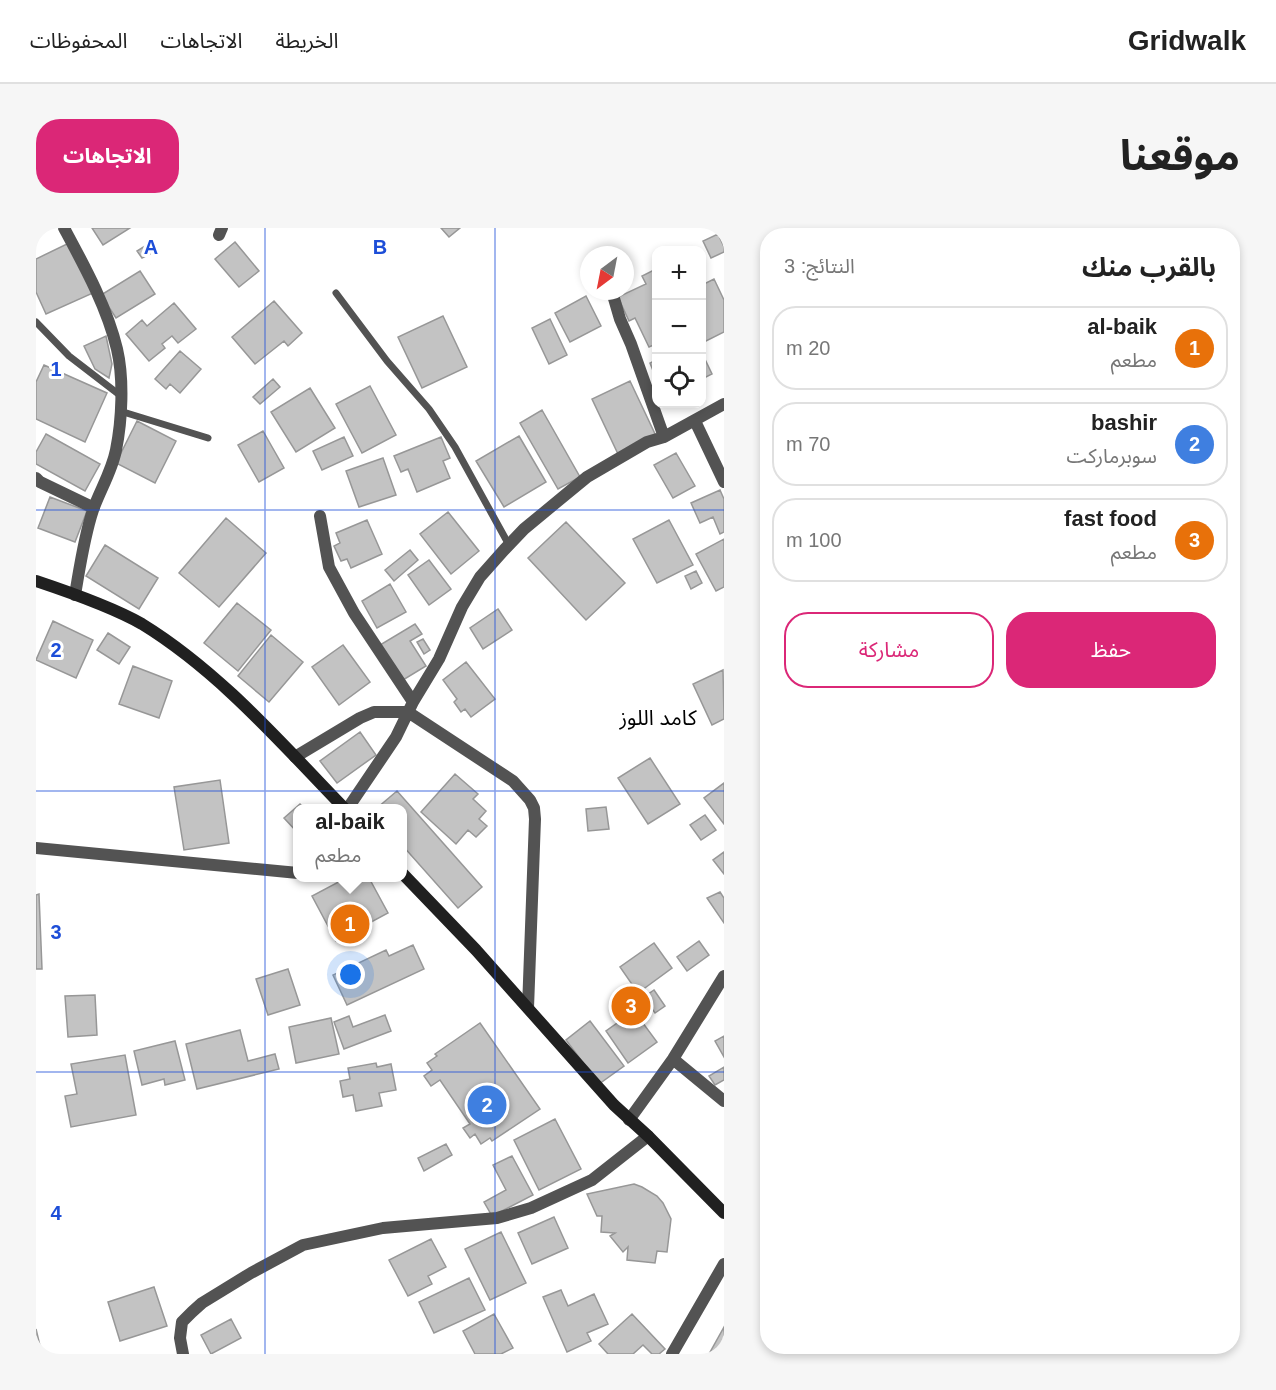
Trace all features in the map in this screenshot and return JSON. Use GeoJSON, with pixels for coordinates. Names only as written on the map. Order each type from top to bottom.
{"type":"FeatureCollection","features":[{"type":"Feature","properties":{"kind":"main road"},"geometry":{"type":"LineString","coordinates":[[36,581],[75,595],[140,624],[181,651],[241,701],[342,804]]}},
{"type":"Feature","properties":{"kind":"main road"},"geometry":{"type":"LineString","coordinates":[[407,878],[629,1120],[723,1210]]}},
{"type":"Feature","properties":{"kind":"street"},"geometry":{"type":"LineString","coordinates":[[64,228],[88,274],[111,327],[118,352],[121,396],[116,450],[83,544],[75,595]]}},
{"type":"Feature","properties":{"kind":"street"},"geometry":{"type":"LineString","coordinates":[[614,300],[664,437]]}},
{"type":"Feature","properties":{"kind":"street"},"geometry":{"type":"LineString","coordinates":[[349,804],[396,737],[439,659],[480,577],[509,545],[587,477],[647,442],[664,437],[724,404]]}},
{"type":"Feature","properties":{"kind":"street"},"geometry":{"type":"LineString","coordinates":[[694,421],[724,482]]}},
{"type":"Feature","properties":{"kind":"street"},"geometry":{"type":"LineString","coordinates":[[36,478],[94,508]]}},
{"type":"Feature","properties":{"kind":"street"},"geometry":{"type":"LineString","coordinates":[[320,516],[329,567],[411,707],[513,781],[534,808],[535,843],[528,1008]]}},
{"type":"Feature","properties":{"kind":"street"},"geometry":{"type":"LineString","coordinates":[[295,757],[360,718],[374,712],[411,707]]}},
{"type":"Feature","properties":{"kind":"street"},"geometry":{"type":"LineString","coordinates":[[36,848],[293,873]]}},
{"type":"Feature","properties":{"kind":"street"},"geometry":{"type":"LineString","coordinates":[[629,1120],[673,1059],[724,976]]}},
{"type":"Feature","properties":{"kind":"street"},"geometry":{"type":"LineString","coordinates":[[673,1059],[724,1101]]}},
{"type":"Feature","properties":{"kind":"street"},"geometry":{"type":"LineString","coordinates":[[183,1354],[180,1338],[182,1322],[192,1312],[202,1303],[251,1273],[303,1245],[383,1228],[497,1218],[531,1208],[592,1180],[648,1136]]}},
{"type":"Feature","properties":{"kind":"street"},"geometry":{"type":"LineString","coordinates":[[672,1354],[724,1264]]}},
{"type":"Feature","properties":{"kind":"lane"},"geometry":{"type":"LineString","coordinates":[[336,293],[387,361],[429,409],[455,447],[509,545]]}},
{"type":"Feature","properties":{"kind":"lane"},"geometry":{"type":"LineString","coordinates":[[36,321],[69,356],[121,396]]}},
{"type":"Feature","properties":{"kind":"lane"},"geometry":{"type":"LineString","coordinates":[[120,411],[208,438]]}},
{"type":"Feature","properties":{"kind":"building"},"geometry":{"type":"Polygon","coordinates":[[[92,228],[130,228],[103,245],[92,228]]]}},
{"type":"Feature","properties":{"kind":"building"},"geometry":{"type":"Polygon","coordinates":[[[441,228],[460,228],[449,237],[441,228]]]}},
{"type":"Feature","properties":{"kind":"building"},"geometry":{"type":"Polygon","coordinates":[[[718,234],[724,252],[711,258],[703,241],[718,234]]]}},
{"type":"Feature","properties":{"kind":"building"},"geometry":{"type":"Polygon","coordinates":[[[235,242],[259,271],[239,287],[215,259],[235,242]]]}},
{"type":"Feature","properties":{"kind":"building"},"geometry":{"type":"Polygon","coordinates":[[[69,243],[93,293],[46,314],[36,292],[36,259],[69,243]]]}},
{"type":"Feature","properties":{"kind":"building"},"geometry":{"type":"Polygon","coordinates":[[[145,246],[150,254],[142,258],[137,251],[145,246]]]}},
{"type":"Feature","properties":{"kind":"building"},"geometry":{"type":"Polygon","coordinates":[[[140,271],[155,294],[116,318],[101,295],[140,271]]]}},
{"type":"Feature","properties":{"kind":"building"},"geometry":{"type":"Polygon","coordinates":[[[652,271],[652,346],[649,347],[635,318],[629,321],[619,300],[634,300],[634,290],[646,284],[642,276],[652,271]]]}},
{"type":"Feature","properties":{"kind":"building"},"geometry":{"type":"Polygon","coordinates":[[[714,279],[724,300],[724,332],[706,341],[706,300],[706,283],[714,279]]]}},
{"type":"Feature","properties":{"kind":"building"},"geometry":{"type":"Polygon","coordinates":[[[580,299],[588,300],[601,326],[570,342],[555,313],[580,299]]]}},
{"type":"Feature","properties":{"kind":"building"},"geometry":{"type":"Polygon","coordinates":[[[274,301],[302,333],[288,346],[284,341],[255,364],[232,337],[274,301]]]}},
{"type":"Feature","properties":{"kind":"building"},"geometry":{"type":"Polygon","coordinates":[[[174,303],[196,329],[178,343],[172,336],[162,344],[165,348],[149,361],[126,334],[142,320],[147,326],[174,303]]]}},
{"type":"Feature","properties":{"kind":"building"},"geometry":{"type":"Polygon","coordinates":[[[443,316],[467,367],[422,388],[398,337],[443,316]]]}},
{"type":"Feature","properties":{"kind":"building"},"geometry":{"type":"Polygon","coordinates":[[[550,319],[567,355],[549,364],[532,328],[550,319]]]}},
{"type":"Feature","properties":{"kind":"building"},"geometry":{"type":"Polygon","coordinates":[[[106,336],[112,364],[109,378],[95,369],[84,346],[106,336]]]}},
{"type":"Feature","properties":{"kind":"building"},"geometry":{"type":"Polygon","coordinates":[[[180,351],[201,369],[180,393],[170,384],[166,389],[155,379],[180,351]]]}},
{"type":"Feature","properties":{"kind":"building"},"geometry":{"type":"Polygon","coordinates":[[[706,361],[712,374],[706,377],[706,361]]]}},
{"type":"Feature","properties":{"kind":"building"},"geometry":{"type":"Polygon","coordinates":[[[44,365],[107,393],[85,442],[36,419],[36,382],[44,365]]]}},
{"type":"Feature","properties":{"kind":"building"},"geometry":{"type":"Polygon","coordinates":[[[273,379],[280,387],[260,404],[253,397],[273,379]]]}},
{"type":"Feature","properties":{"kind":"building"},"geometry":{"type":"Polygon","coordinates":[[[630,381],[656,436],[618,454],[592,399],[630,381]]]}},
{"type":"Feature","properties":{"kind":"building"},"geometry":{"type":"Polygon","coordinates":[[[370,386],[396,435],[362,453],[336,404],[370,386]]]}},
{"type":"Feature","properties":{"kind":"building"},"geometry":{"type":"Polygon","coordinates":[[[310,388],[335,428],[296,452],[271,412],[310,388]]]}},
{"type":"Feature","properties":{"kind":"building"},"geometry":{"type":"Polygon","coordinates":[[[542,410],[580,477],[558,489],[520,423],[542,410]]]}},
{"type":"Feature","properties":{"kind":"building"},"geometry":{"type":"Polygon","coordinates":[[[137,421],[176,441],[155,483],[116,463],[137,421]]]}},
{"type":"Feature","properties":{"kind":"building"},"geometry":{"type":"Polygon","coordinates":[[[263,431],[284,468],[259,482],[238,445],[263,431]]]}},
{"type":"Feature","properties":{"kind":"building"},"geometry":{"type":"Polygon","coordinates":[[[46,434],[100,464],[85,491],[36,464],[36,452],[46,434]]]}},
{"type":"Feature","properties":{"kind":"building"},"geometry":{"type":"Polygon","coordinates":[[[519,436],[546,482],[504,507],[476,461],[519,436]]]}},
{"type":"Feature","properties":{"kind":"building"},"geometry":{"type":"Polygon","coordinates":[[[344,437],[353,456],[322,470],[313,451],[344,437]]]}},
{"type":"Feature","properties":{"kind":"building"},"geometry":{"type":"Polygon","coordinates":[[[441,437],[450,458],[443,461],[450,478],[417,492],[408,469],[401,472],[394,456],[441,437]]]}},
{"type":"Feature","properties":{"kind":"building"},"geometry":{"type":"Polygon","coordinates":[[[676,453],[695,486],[673,498],[654,465],[676,453]]]}},
{"type":"Feature","properties":{"kind":"building"},"geometry":{"type":"Polygon","coordinates":[[[383,458],[396,495],[359,507],[346,471],[383,458]]]}},
{"type":"Feature","properties":{"kind":"building"},"geometry":{"type":"Polygon","coordinates":[[[720,490],[724,499],[724,532],[720,534],[713,517],[700,523],[691,503],[720,490]]]}},
{"type":"Feature","properties":{"kind":"building"},"geometry":{"type":"Polygon","coordinates":[[[50,497],[87,511],[75,542],[38,528],[50,497]]]}},
{"type":"Feature","properties":{"kind":"building"},"geometry":{"type":"Polygon","coordinates":[[[448,512],[479,551],[451,574],[420,534],[448,512]]]}},
{"type":"Feature","properties":{"kind":"building"},"geometry":{"type":"Polygon","coordinates":[[[226,518],[266,553],[219,607],[179,573],[226,518]]]}},
{"type":"Feature","properties":{"kind":"building"},"geometry":{"type":"Polygon","coordinates":[[[367,520],[382,554],[351,568],[347,559],[341,561],[334,546],[340,543],[336,533],[367,520]]]}},
{"type":"Feature","properties":{"kind":"building"},"geometry":{"type":"Polygon","coordinates":[[[669,520],[693,565],[657,583],[633,539],[669,520]]]}},
{"type":"Feature","properties":{"kind":"building"},"geometry":{"type":"Polygon","coordinates":[[[566,522],[625,583],[586,620],[528,558],[566,522]]]}},
{"type":"Feature","properties":{"kind":"building"},"geometry":{"type":"Polygon","coordinates":[[[724,539],[724,587],[716,591],[696,554],[724,539]]]}},
{"type":"Feature","properties":{"kind":"building"},"geometry":{"type":"Polygon","coordinates":[[[105,545],[158,578],[139,609],[86,576],[105,545]]]}},
{"type":"Feature","properties":{"kind":"building"},"geometry":{"type":"Polygon","coordinates":[[[410,550],[418,560],[394,581],[385,570],[410,550]]]}},
{"type":"Feature","properties":{"kind":"building"},"geometry":{"type":"Polygon","coordinates":[[[429,560],[451,589],[429,605],[408,575],[429,560]]]}},
{"type":"Feature","properties":{"kind":"building"},"geometry":{"type":"Polygon","coordinates":[[[696,571],[702,583],[691,589],[685,576],[696,571]]]}},
{"type":"Feature","properties":{"kind":"building"},"geometry":{"type":"Polygon","coordinates":[[[390,584],[406,612],[377,628],[362,601],[390,584]]]}},
{"type":"Feature","properties":{"kind":"building"},"geometry":{"type":"Polygon","coordinates":[[[237,603],[271,630],[238,671],[204,643],[237,603]]]}},
{"type":"Feature","properties":{"kind":"building"},"geometry":{"type":"Polygon","coordinates":[[[498,609],[512,630],[483,649],[470,628],[498,609]]]}},
{"type":"Feature","properties":{"kind":"building"},"geometry":{"type":"Polygon","coordinates":[[[53,621],[93,640],[76,678],[36,660],[53,621]]]}},
{"type":"Feature","properties":{"kind":"building"},"geometry":{"type":"Polygon","coordinates":[[[415,624],[422,634],[410,641],[426,666],[403,680],[380,645],[415,624]]]}},
{"type":"Feature","properties":{"kind":"building"},"geometry":{"type":"Polygon","coordinates":[[[108,633],[130,647],[119,664],[97,650],[108,633]]]}},
{"type":"Feature","properties":{"kind":"building"},"geometry":{"type":"Polygon","coordinates":[[[271,635],[303,662],[269,702],[238,676],[271,635]]]}},
{"type":"Feature","properties":{"kind":"building"},"geometry":{"type":"Polygon","coordinates":[[[423,639],[430,650],[424,654],[417,642],[423,639]]]}},
{"type":"Feature","properties":{"kind":"building"},"geometry":{"type":"Polygon","coordinates":[[[343,645],[370,682],[339,705],[312,667],[343,645]]]}},
{"type":"Feature","properties":{"kind":"building"},"geometry":{"type":"Polygon","coordinates":[[[466,662],[495,699],[471,717],[465,709],[461,712],[454,702],[457,699],[443,680],[466,662]]]}},
{"type":"Feature","properties":{"kind":"building"},"geometry":{"type":"Polygon","coordinates":[[[133,666],[172,681],[159,718],[119,704],[133,666]]]}},
{"type":"Feature","properties":{"kind":"building"},"geometry":{"type":"Polygon","coordinates":[[[723,670],[724,719],[712,725],[693,684],[723,670]]]}},
{"type":"Feature","properties":{"kind":"building"},"geometry":{"type":"Polygon","coordinates":[[[360,732],[376,755],[337,783],[320,761],[360,732]]]}},
{"type":"Feature","properties":{"kind":"building"},"geometry":{"type":"Polygon","coordinates":[[[650,758],[680,804],[648,824],[618,778],[650,758]]]}},
{"type":"Feature","properties":{"kind":"building"},"geometry":{"type":"Polygon","coordinates":[[[455,774],[478,794],[473,799],[486,811],[479,819],[487,826],[476,837],[468,830],[456,844],[421,812],[455,774]]]}},
{"type":"Feature","properties":{"kind":"building"},"geometry":{"type":"Polygon","coordinates":[[[220,780],[229,843],[184,850],[174,787],[220,780]]]}},
{"type":"Feature","properties":{"kind":"building"},"geometry":{"type":"Polygon","coordinates":[[[724,783],[724,824],[704,798],[724,783]]]}},
{"type":"Feature","properties":{"kind":"building"},"geometry":{"type":"Polygon","coordinates":[[[397,791],[482,887],[458,908],[407,851],[407,804],[382,804],[397,791]]]}},
{"type":"Feature","properties":{"kind":"building"},"geometry":{"type":"Polygon","coordinates":[[[606,807],[609,829],[588,831],[586,809],[606,807]]]}},
{"type":"Feature","properties":{"kind":"building"},"geometry":{"type":"Polygon","coordinates":[[[293,810],[293,828],[284,818],[293,810]]]}},
{"type":"Feature","properties":{"kind":"building"},"geometry":{"type":"Polygon","coordinates":[[[705,815],[716,830],[701,840],[690,825],[705,815]]]}},
{"type":"Feature","properties":{"kind":"building"},"geometry":{"type":"Polygon","coordinates":[[[724,852],[724,874],[713,860],[724,852]]]}},
{"type":"Feature","properties":{"kind":"building"},"geometry":{"type":"Polygon","coordinates":[[[338,882],[371,882],[388,913],[336,941],[312,896],[338,882]]]}},
{"type":"Feature","properties":{"kind":"building"},"geometry":{"type":"Polygon","coordinates":[[[720,892],[724,898],[724,923],[707,898],[720,892]]]}},
{"type":"Feature","properties":{"kind":"building"},"geometry":{"type":"Polygon","coordinates":[[[39,894],[42,969],[36,969],[36,895],[39,894]]]}},
{"type":"Feature","properties":{"kind":"building"},"geometry":{"type":"Polygon","coordinates":[[[699,941],[709,955],[687,971],[677,957],[699,941]]]}},
{"type":"Feature","properties":{"kind":"building"},"geometry":{"type":"Polygon","coordinates":[[[654,943],[672,968],[638,993],[620,967],[654,943]]]}},
{"type":"Feature","properties":{"kind":"building"},"geometry":{"type":"Polygon","coordinates":[[[413,945],[424,969],[347,1005],[333,975],[386,950],[389,956],[413,945]]]}},
{"type":"Feature","properties":{"kind":"building"},"geometry":{"type":"Polygon","coordinates":[[[288,969],[300,1005],[268,1015],[256,979],[288,969]]]}},
{"type":"Feature","properties":{"kind":"building"},"geometry":{"type":"Polygon","coordinates":[[[654,990],[665,1006],[655,1013],[644,997],[654,990]]]}},
{"type":"Feature","properties":{"kind":"building"},"geometry":{"type":"Polygon","coordinates":[[[632,992],[640,1003],[630,1010],[622,999],[632,992]]]}},
{"type":"Feature","properties":{"kind":"building"},"geometry":{"type":"Polygon","coordinates":[[[95,995],[97,1035],[68,1037],[65,996],[95,995]]]}},
{"type":"Feature","properties":{"kind":"building"},"geometry":{"type":"Polygon","coordinates":[[[634,1011],[657,1042],[628,1063],[606,1031],[634,1011]]]}},
{"type":"Feature","properties":{"kind":"building"},"geometry":{"type":"Polygon","coordinates":[[[385,1015],[391,1031],[344,1049],[334,1022],[349,1016],[353,1027],[385,1015]]]}},
{"type":"Feature","properties":{"kind":"building"},"geometry":{"type":"Polygon","coordinates":[[[331,1018],[339,1054],[296,1063],[289,1027],[331,1018]]]}},
{"type":"Feature","properties":{"kind":"building"},"geometry":{"type":"Polygon","coordinates":[[[590,1021],[624,1066],[599,1084],[566,1040],[590,1021]]]}},
{"type":"Feature","properties":{"kind":"building"},"geometry":{"type":"Polygon","coordinates":[[[480,1023],[540,1109],[492,1141],[490,1138],[481,1144],[475,1134],[470,1138],[463,1128],[470,1124],[440,1080],[431,1086],[424,1076],[432,1070],[427,1063],[437,1056],[435,1054],[480,1023]]]}},
{"type":"Feature","properties":{"kind":"building"},"geometry":{"type":"Polygon","coordinates":[[[240,1030],[248,1061],[275,1054],[279,1069],[197,1089],[186,1044],[240,1030]]]}},
{"type":"Feature","properties":{"kind":"building"},"geometry":{"type":"Polygon","coordinates":[[[724,1036],[724,1057],[715,1041],[724,1036]]]}},
{"type":"Feature","properties":{"kind":"building"},"geometry":{"type":"Polygon","coordinates":[[[175,1041],[185,1080],[165,1085],[164,1079],[142,1085],[134,1051],[175,1041]]]}},
{"type":"Feature","properties":{"kind":"building"},"geometry":{"type":"Polygon","coordinates":[[[125,1055],[136,1115],[71,1127],[65,1096],[77,1094],[71,1064],[125,1055]]]}},
{"type":"Feature","properties":{"kind":"building"},"geometry":{"type":"Polygon","coordinates":[[[376,1063],[377,1067],[391,1064],[396,1090],[379,1093],[382,1106],[356,1111],[353,1095],[343,1097],[340,1081],[350,1079],[348,1068],[376,1063]]]}},
{"type":"Feature","properties":{"kind":"building"},"geometry":{"type":"Polygon","coordinates":[[[724,1067],[724,1080],[715,1085],[709,1076],[724,1067]]]}},
{"type":"Feature","properties":{"kind":"building"},"geometry":{"type":"Polygon","coordinates":[[[555,1119],[581,1169],[539,1190],[514,1140],[555,1119]]]}},
{"type":"Feature","properties":{"kind":"building"},"geometry":{"type":"Polygon","coordinates":[[[446,1144],[452,1155],[424,1171],[418,1158],[446,1144]]]}},
{"type":"Feature","properties":{"kind":"building"},"geometry":{"type":"Polygon","coordinates":[[[512,1156],[533,1195],[492,1216],[484,1202],[506,1190],[493,1165],[512,1156]]]}},
{"type":"Feature","properties":{"kind":"building"},"geometry":{"type":"Polygon","coordinates":[[[634,1184],[657,1196],[671,1219],[667,1252],[657,1251],[655,1263],[627,1260],[628,1247],[623,1252],[610,1236],[615,1233],[601,1232],[602,1216],[597,1216],[587,1194],[634,1184]]]}},
{"type":"Feature","properties":{"kind":"building"},"geometry":{"type":"Polygon","coordinates":[[[554,1217],[568,1248],[532,1264],[518,1233],[554,1217]]]}},
{"type":"Feature","properties":{"kind":"building"},"geometry":{"type":"Polygon","coordinates":[[[501,1232],[526,1283],[490,1300],[465,1249],[501,1232]]]}},
{"type":"Feature","properties":{"kind":"building"},"geometry":{"type":"Polygon","coordinates":[[[431,1239],[446,1267],[428,1276],[432,1284],[408,1296],[389,1260],[431,1239]]]}},
{"type":"Feature","properties":{"kind":"building"},"geometry":{"type":"Polygon","coordinates":[[[469,1278],[485,1310],[434,1333],[419,1302],[469,1278]]]}},
{"type":"Feature","properties":{"kind":"building"},"geometry":{"type":"Polygon","coordinates":[[[154,1287],[167,1326],[120,1341],[108,1302],[154,1287]]]}},
{"type":"Feature","properties":{"kind":"building"},"geometry":{"type":"Polygon","coordinates":[[[561,1290],[568,1306],[594,1294],[608,1324],[587,1333],[591,1341],[567,1352],[543,1297],[561,1290]]]}},
{"type":"Feature","properties":{"kind":"building"},"geometry":{"type":"Polygon","coordinates":[[[494,1314],[513,1348],[501,1354],[475,1354],[463,1331],[494,1314]]]}},
{"type":"Feature","properties":{"kind":"building"},"geometry":{"type":"Polygon","coordinates":[[[632,1314],[665,1349],[659,1354],[652,1354],[643,1345],[633,1354],[608,1354],[599,1344],[632,1314]]]}},
{"type":"Feature","properties":{"kind":"building"},"geometry":{"type":"Polygon","coordinates":[[[231,1319],[241,1338],[211,1354],[201,1335],[231,1319]]]}},
{"type":"Feature","properties":{"kind":"building"},"geometry":{"type":"Polygon","coordinates":[[[724,1327],[724,1354],[709,1354],[724,1327]]]}},
{"type":"Feature","properties":{"kind":"building"},"geometry":{"type":"Polygon","coordinates":[[[36,1329],[42,1354],[36,1354],[36,1329]]]}},
{"type":"Feature","properties":{"kind":"place","name":"al-baik"},"geometry":{"type":"Point","coordinates":[350,924]}},
{"type":"Feature","properties":{"kind":"place","name":"fast food"},"geometry":{"type":"Point","coordinates":[631,1006]}},
{"type":"Feature","properties":{"kind":"place","name":"bashir"},"geometry":{"type":"Point","coordinates":[487,1105]}},
{"type":"Feature","properties":{"kind":"district","name":"كامد اللوز"},"geometry":{"type":"Point","coordinates":[658,718]}}]}
